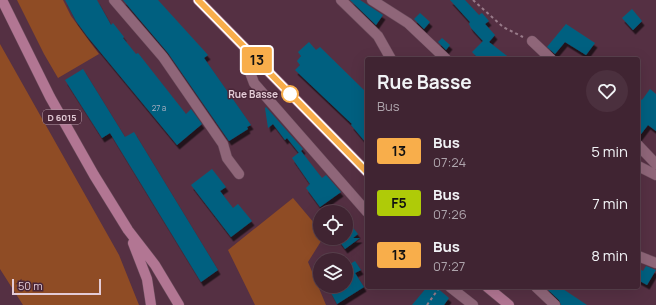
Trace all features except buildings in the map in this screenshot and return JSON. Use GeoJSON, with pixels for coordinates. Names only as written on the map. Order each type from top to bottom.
{"type":"FeatureCollection","features":[{"type":"Feature","properties":{"kind":"main road","name":"D 6015"},"geometry":{"type":"LineString","coordinates":[[2,0],[50,97],[94,175],[128,230],[155,265],[179,305]]}},
{"type":"Feature","properties":{"kind":"main road"},"geometry":{"type":"LineString","coordinates":[[198,0],[365,170]]}},
{"type":"Feature","properties":{"kind":"main road","name":"D 6015"},"geometry":{"type":"LineString","coordinates":[[128,230],[147,279],[151,305]]}},
{"type":"Feature","properties":{"kind":"main road"},"geometry":{"type":"LineString","coordinates":[[489,289],[509,305]]}},
{"type":"Feature","properties":{"kind":"street"},"geometry":{"type":"LineString","coordinates":[[114,0],[163,57],[223,144],[227,158],[239,174]]}},
{"type":"Feature","properties":{"kind":"street"},"geometry":{"type":"LineString","coordinates":[[341,0],[378,36],[390,57]]}},
{"type":"Feature","properties":{"kind":"street"},"geometry":{"type":"LineString","coordinates":[[372,0],[408,23],[444,57]]}},
{"type":"Feature","properties":{"kind":"street"},"geometry":{"type":"LineString","coordinates":[[532,41],[549,57]]}},
{"type":"Feature","properties":{"kind":"street"},"geometry":{"type":"LineString","coordinates":[[251,53],[248,67],[254,83],[365,210]]}},
{"type":"Feature","properties":{"kind":"street"},"geometry":{"type":"LineString","coordinates":[[640,147],[656,164]]}},
{"type":"Feature","properties":{"kind":"street"},"geometry":{"type":"LineString","coordinates":[[640,167],[656,175]]}},
{"type":"Feature","properties":{"kind":"street"},"geometry":{"type":"LineString","coordinates":[[640,257],[656,263]]}},
{"type":"Feature","properties":{"kind":"street"},"geometry":{"type":"LineString","coordinates":[[453,289],[473,305]]}},
{"type":"Feature","properties":{"kind":"street"},"geometry":{"type":"LineString","coordinates":[[538,289],[555,305]]}},
{"type":"Feature","properties":{"kind":"path"},"geometry":{"type":"LineString","coordinates":[[473,0],[503,27],[532,41]]}},
{"type":"Feature","properties":{"kind":"path"},"geometry":{"type":"LineString","coordinates":[[427,305],[439,289]]}},
{"type":"Feature","properties":{"kind":"shaded area"},"geometry":{"type":"Polygon","coordinates":[[[17,0],[63,0],[71,16],[99,54],[58,78],[44,54],[17,0]]]}},
{"type":"Feature","properties":{"kind":"shaded area"},"geometry":{"type":"Polygon","coordinates":[[[0,44],[119,255],[139,305],[23,305],[0,269],[0,44]]]}},
{"type":"Feature","properties":{"kind":"shaded area"},"geometry":{"type":"Polygon","coordinates":[[[293,198],[313,222],[313,245],[319,245],[308,262],[313,274],[313,293],[321,293],[326,305],[255,305],[228,250],[293,198]]]}},
{"type":"Feature","properties":{"kind":"bus line","name":"13"},"geometry":{"type":"LineString","coordinates":[[198,0],[365,170]]}},
{"type":"Feature","properties":{"kind":"place","name":"Rue Basse"},"geometry":{"type":"Point","coordinates":[290,94]}}]}
